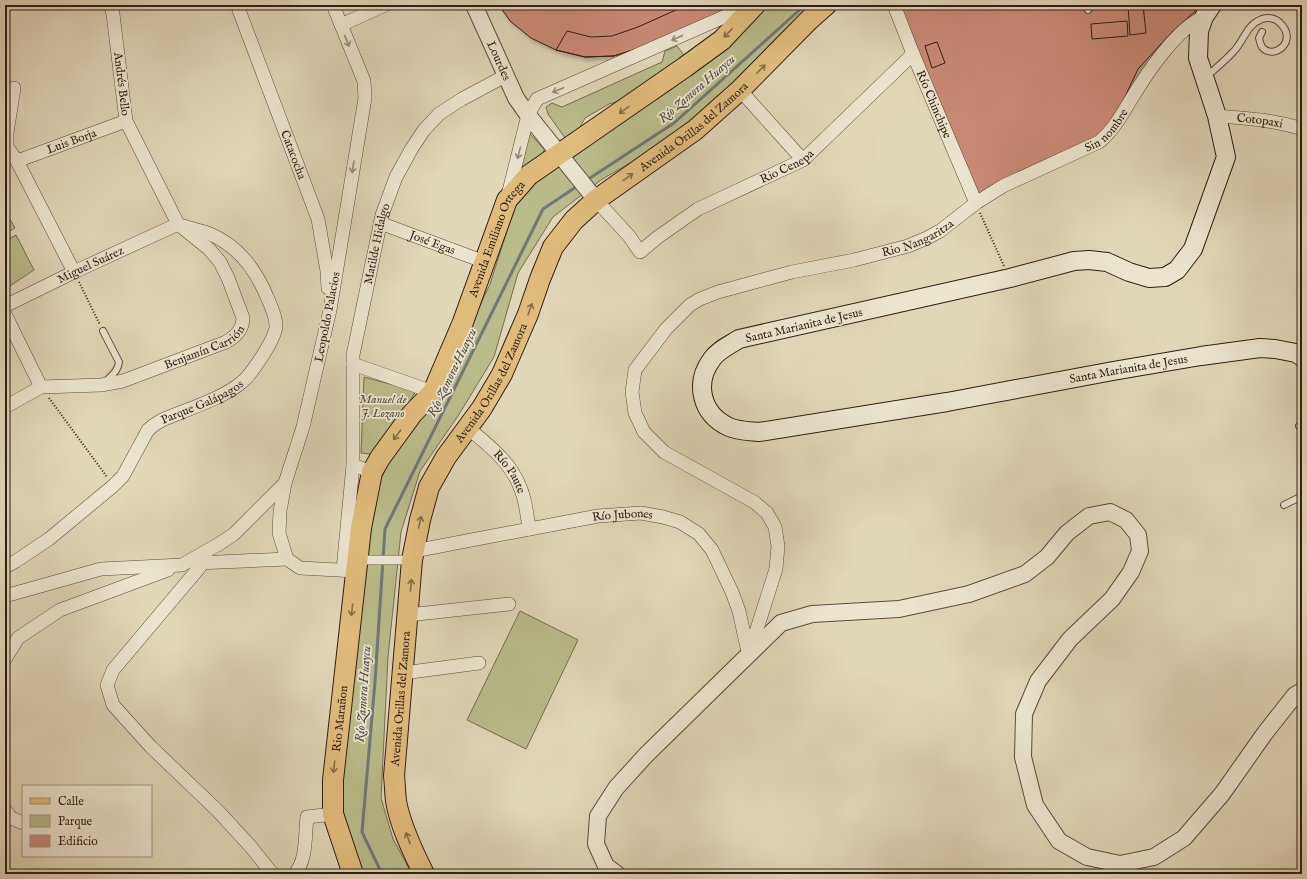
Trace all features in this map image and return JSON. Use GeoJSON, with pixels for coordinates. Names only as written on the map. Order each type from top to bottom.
{"type":"FeatureCollection","features":[{"type":"Feature","properties":{"kind":"main road","name":"Avenida Emiliano Ortega"},"geometry":{"type":"LineString","coordinates":[[352,567],[372,472],[380,458],[412,414],[433,392],[463,322],[507,200],[529,175],[563,158],[596,129],[722,40],[755,5]]}},
{"type":"Feature","properties":{"kind":"main road","name":"Avenida Orillas del Zamora"},"geometry":{"type":"LineString","coordinates":[[424,874],[407,835],[396,802],[394,776],[413,556],[420,520],[429,487],[446,457],[482,408],[502,374],[528,314],[553,247],[593,196],[695,130],[740,90],[809,20],[826,5]]}},
{"type":"Feature","properties":{"kind":"main road","name":"Santa Marianita de Jesus"},"geometry":{"type":"LineString","coordinates":[[1208,11],[1199,31],[1198,58],[1216,116],[1226,156],[1193,249],[1177,270],[1165,278],[1149,278],[1129,272],[1107,262],[1089,260],[1074,261],[1010,278],[739,339],[712,359],[703,376],[701,390],[706,407],[715,418],[728,426],[744,431],[759,432],[947,402],[1201,356],[1260,348],[1296,353],[1302,357]]}},
{"type":"Feature","properties":{"kind":"main road","name":"Rio Marañon"},"geometry":{"type":"LineString","coordinates":[[352,567],[333,780],[333,814],[354,874]]}},
{"type":"Feature","properties":{"kind":"street","name":"Andrés Bello"},"geometry":{"type":"LineString","coordinates":[[111,5],[126,121],[178,224]]}},
{"type":"Feature","properties":{"kind":"street","name":"Catacocha"},"geometry":{"type":"LineString","coordinates":[[237,5],[318,219],[327,271],[330,310]]}},
{"type":"Feature","properties":{"kind":"street","name":"Leopoldo Palacios"},"geometry":{"type":"LineString","coordinates":[[287,559],[279,533],[278,522],[285,483],[303,426],[330,310],[365,98],[364,81],[333,5]]}},
{"type":"Feature","properties":{"kind":"street"},"geometry":{"type":"LineString","coordinates":[[341,25],[385,5]]}},
{"type":"Feature","properties":{"kind":"street","name":"Lourdes"},"geometry":{"type":"LineString","coordinates":[[474,5],[516,98],[593,196]]}},
{"type":"Feature","properties":{"kind":"street"},"geometry":{"type":"LineString","coordinates":[[507,200],[528,115],[537,99],[751,5]]}},
{"type":"Feature","properties":{"kind":"street","name":"Río Chinchipe"},"geometry":{"type":"LineString","coordinates":[[894,5],[976,203]]}},
{"type":"Feature","properties":{"kind":"street","name":"Sin nombre"},"geometry":{"type":"LineString","coordinates":[[976,203],[1003,186],[1087,148],[1107,136],[1115,126],[1148,72],[1189,25],[1208,11]]}},
{"type":"Feature","properties":{"kind":"street","name":"Rio Cenepa"},"geometry":{"type":"LineString","coordinates":[[593,196],[629,236],[640,252],[658,237],[698,209],[803,160],[913,54]]}},
{"type":"Feature","properties":{"kind":"street","name":"Matilde Hidalgo"},"geometry":{"type":"LineString","coordinates":[[352,567],[353,356],[382,215],[396,177],[412,148],[424,130],[438,114],[462,99],[505,76]]}},
{"type":"Feature","properties":{"kind":"street"},"geometry":{"type":"LineString","coordinates":[[14,88],[7,133],[7,147],[17,161],[74,272]]}},
{"type":"Feature","properties":{"kind":"street"},"geometry":{"type":"LineString","coordinates":[[740,90],[803,160]]}},
{"type":"Feature","properties":{"kind":"street","name":"Cotopaxi"},"geometry":{"type":"LineString","coordinates":[[1216,116],[1249,118],[1302,130]]}},
{"type":"Feature","properties":{"kind":"street","name":"Luis Borja"},"geometry":{"type":"LineString","coordinates":[[17,161],[126,121]]}},
{"type":"Feature","properties":{"kind":"street","name":"Rio Nangaritza"},"geometry":{"type":"LineString","coordinates":[[749,654],[776,569],[778,546],[775,527],[768,513],[754,502],[664,452],[644,432],[635,413],[632,392],[635,370],[666,328],[690,305],[700,299],[718,292],[792,272],[854,260],[908,246],[940,231],[976,203]]}},
{"type":"Feature","properties":{"kind":"street","name":"José Egas"},"geometry":{"type":"LineString","coordinates":[[380,223],[485,262]]}},
{"type":"Feature","properties":{"kind":"street","name":"Miguel Suárez"},"geometry":{"type":"LineString","coordinates":[[5,306],[178,224]]}},
{"type":"Feature","properties":{"kind":"street","name":"Benjamín Carrión"},"geometry":{"type":"LineString","coordinates":[[42,387],[102,385],[132,379],[232,340],[241,329],[243,318],[228,278],[220,262],[209,249],[178,224]]}},
{"type":"Feature","properties":{"kind":"street","name":"Parque Galápagos"},"geometry":{"type":"LineString","coordinates":[[5,567],[49,539],[113,486],[123,476],[148,430],[154,425],[162,420],[222,395],[240,384],[249,376],[274,337],[276,327],[275,318],[261,282],[243,256],[229,245],[210,234],[178,224]]}},
{"type":"Feature","properties":{"kind":"street"},"geometry":{"type":"LineString","coordinates":[[5,314],[42,387],[5,407]]}},
{"type":"Feature","properties":{"kind":"street"},"geometry":{"type":"LineString","coordinates":[[353,364],[433,392]]}},
{"type":"Feature","properties":{"kind":"street","name":"Río Paute"},"geometry":{"type":"LineString","coordinates":[[468,428],[496,452],[513,472],[526,506],[529,529]]}},
{"type":"Feature","properties":{"kind":"street"},"geometry":{"type":"LineString","coordinates":[[353,465],[372,472]]}},
{"type":"Feature","properties":{"kind":"street"},"geometry":{"type":"LineString","coordinates":[[5,660],[18,638],[60,610],[182,564],[214,547],[234,534],[285,483]]}},
{"type":"Feature","properties":{"kind":"street"},"geometry":{"type":"LineString","coordinates":[[617,874],[606,866],[596,844],[598,816],[616,788],[646,755],[781,623],[812,614],[899,609],[969,594],[1024,574],[1047,557],[1067,533],[1089,516],[1110,512],[1126,520],[1138,535],[1140,551],[1131,572],[1112,599],[1070,639],[1038,680],[1024,714],[1024,757],[1036,805],[1059,841],[1087,857],[1120,864],[1154,857],[1184,838],[1222,794],[1265,733],[1295,695],[1302,691]]}},
{"type":"Feature","properties":{"kind":"street","name":"Río Jubones"},"geometry":{"type":"LineString","coordinates":[[413,556],[529,529],[598,516],[641,513],[663,517],[680,522],[699,534],[712,550],[739,611],[749,654]]}},
{"type":"Feature","properties":{"kind":"street"},"geometry":{"type":"LineString","coordinates":[[5,596],[96,570],[204,562],[287,559],[300,568],[352,567],[413,556]]}},
{"type":"Feature","properties":{"kind":"street"},"geometry":{"type":"LineString","coordinates":[[204,562],[113,670],[107,686],[113,705],[129,724],[218,811],[274,874]]}},
{"type":"Feature","properties":{"kind":"street"},"geometry":{"type":"LineString","coordinates":[[408,615],[509,604]]}},
{"type":"Feature","properties":{"kind":"street"},"geometry":{"type":"LineString","coordinates":[[403,674],[479,663]]}},
{"type":"Feature","properties":{"kind":"street"},"geometry":{"type":"LineString","coordinates":[[5,810],[11,818],[22,823]]}},
{"type":"Feature","properties":{"kind":"street"},"geometry":{"type":"LineString","coordinates":[[298,873],[302,863],[307,817],[333,814]]}},
{"type":"Feature","properties":{"kind":"lane"},"geometry":{"type":"LineString","coordinates":[[1204,78],[1236,50],[1245,34],[1254,24],[1262,19],[1270,18],[1278,20],[1287,32],[1288,39],[1281,49],[1273,51],[1266,50],[1261,46],[1259,38],[1262,32]]}},
{"type":"Feature","properties":{"kind":"lane"},"geometry":{"type":"LineString","coordinates":[[102,385],[115,373],[119,362],[103,331]]}},
{"type":"Feature","properties":{"kind":"lane"},"geometry":{"type":"LineString","coordinates":[[1284,505],[1302,496]]}},
{"type":"Feature","properties":{"kind":"path"},"geometry":{"type":"LineString","coordinates":[[976,203],[1010,278]]}},
{"type":"Feature","properties":{"kind":"path"},"geometry":{"type":"LineString","coordinates":[[74,272],[103,331]]}},
{"type":"Feature","properties":{"kind":"path"},"geometry":{"type":"LineString","coordinates":[[42,387],[113,486]]}},
{"type":"Feature","properties":{"kind":"green space"},"geometry":{"type":"Polygon","coordinates":[[[769,5],[817,5],[676,136],[601,180],[553,217],[518,273],[494,357],[458,416],[420,471],[401,532],[388,657],[381,798],[393,839],[412,874],[363,874],[343,814],[340,730],[366,569],[376,489],[399,442],[433,406],[490,284],[515,206],[541,175],[672,89],[715,57],[769,5]]]}},
{"type":"Feature","properties":{"kind":"green space"},"geometry":{"type":"Polygon","coordinates":[[[677,46],[686,58],[628,99],[609,104],[585,118],[579,129],[572,136],[565,138],[548,114],[546,107],[552,103],[562,107],[662,62],[665,51],[677,46]]]}},
{"type":"Feature","properties":{"kind":"green space"},"geometry":{"type":"Polygon","coordinates":[[[529,133],[544,149],[543,156],[521,172],[518,169],[529,133]]]}},
{"type":"Feature","properties":{"kind":"green space"},"geometry":{"type":"Polygon","coordinates":[[[6,212],[15,228],[5,234],[5,213],[6,212]]]}},
{"type":"Feature","properties":{"kind":"green space"},"geometry":{"type":"Polygon","coordinates":[[[16,235],[34,270],[10,286],[5,277],[5,241],[16,235]]]}},
{"type":"Feature","properties":{"kind":"green space","name":"Manuel de J. Lozano"},"geometry":{"type":"Polygon","coordinates":[[[364,377],[416,391],[377,455],[361,453],[364,377]]]}},
{"type":"Feature","properties":{"kind":"green space"},"geometry":{"type":"Polygon","coordinates":[[[520,611],[578,640],[526,749],[467,720],[520,611]]]}},
{"type":"Feature","properties":{"kind":"building"},"geometry":{"type":"Polygon","coordinates":[[[499,5],[736,5],[645,46],[614,56],[585,57],[556,50],[531,38],[510,21],[499,5]]]}},
{"type":"Feature","properties":{"kind":"building"},"geometry":{"type":"Polygon","coordinates":[[[687,5],[736,5],[645,46],[614,56],[585,57],[556,50],[567,31],[591,37],[612,36],[638,27],[687,5]]]}},
{"type":"Feature","properties":{"kind":"building"},"geometry":{"type":"Polygon","coordinates":[[[895,5],[1202,5],[1172,32],[1138,69],[1122,103],[1103,133],[976,198],[895,5]]]}},
{"type":"Feature","properties":{"kind":"building"},"geometry":{"type":"Polygon","coordinates":[[[1128,5],[1143,5],[1146,33],[1130,35],[1128,5]]]}},
{"type":"Feature","properties":{"kind":"building"},"geometry":{"type":"Polygon","coordinates":[[[1144,5],[1175,5],[1144,8],[1144,5]]]}},
{"type":"Feature","properties":{"kind":"building"},"geometry":{"type":"Polygon","coordinates":[[[1127,21],[1128,36],[1092,39],[1091,24],[1127,21]]]}},
{"type":"Feature","properties":{"kind":"building"},"geometry":{"type":"Polygon","coordinates":[[[937,42],[945,63],[932,68],[925,46],[937,42]]]}},
{"type":"Feature","properties":{"kind":"waterway","name":"Río Zamora Huaycu"},"geometry":{"type":"LineString","coordinates":[[587,180],[674,123],[805,5]]}},
{"type":"Feature","properties":{"kind":"waterway","name":"Río Zamora Huaycu"},"geometry":{"type":"LineString","coordinates":[[382,874],[362,832],[375,682],[385,529],[543,209],[579,185]]}}]}
